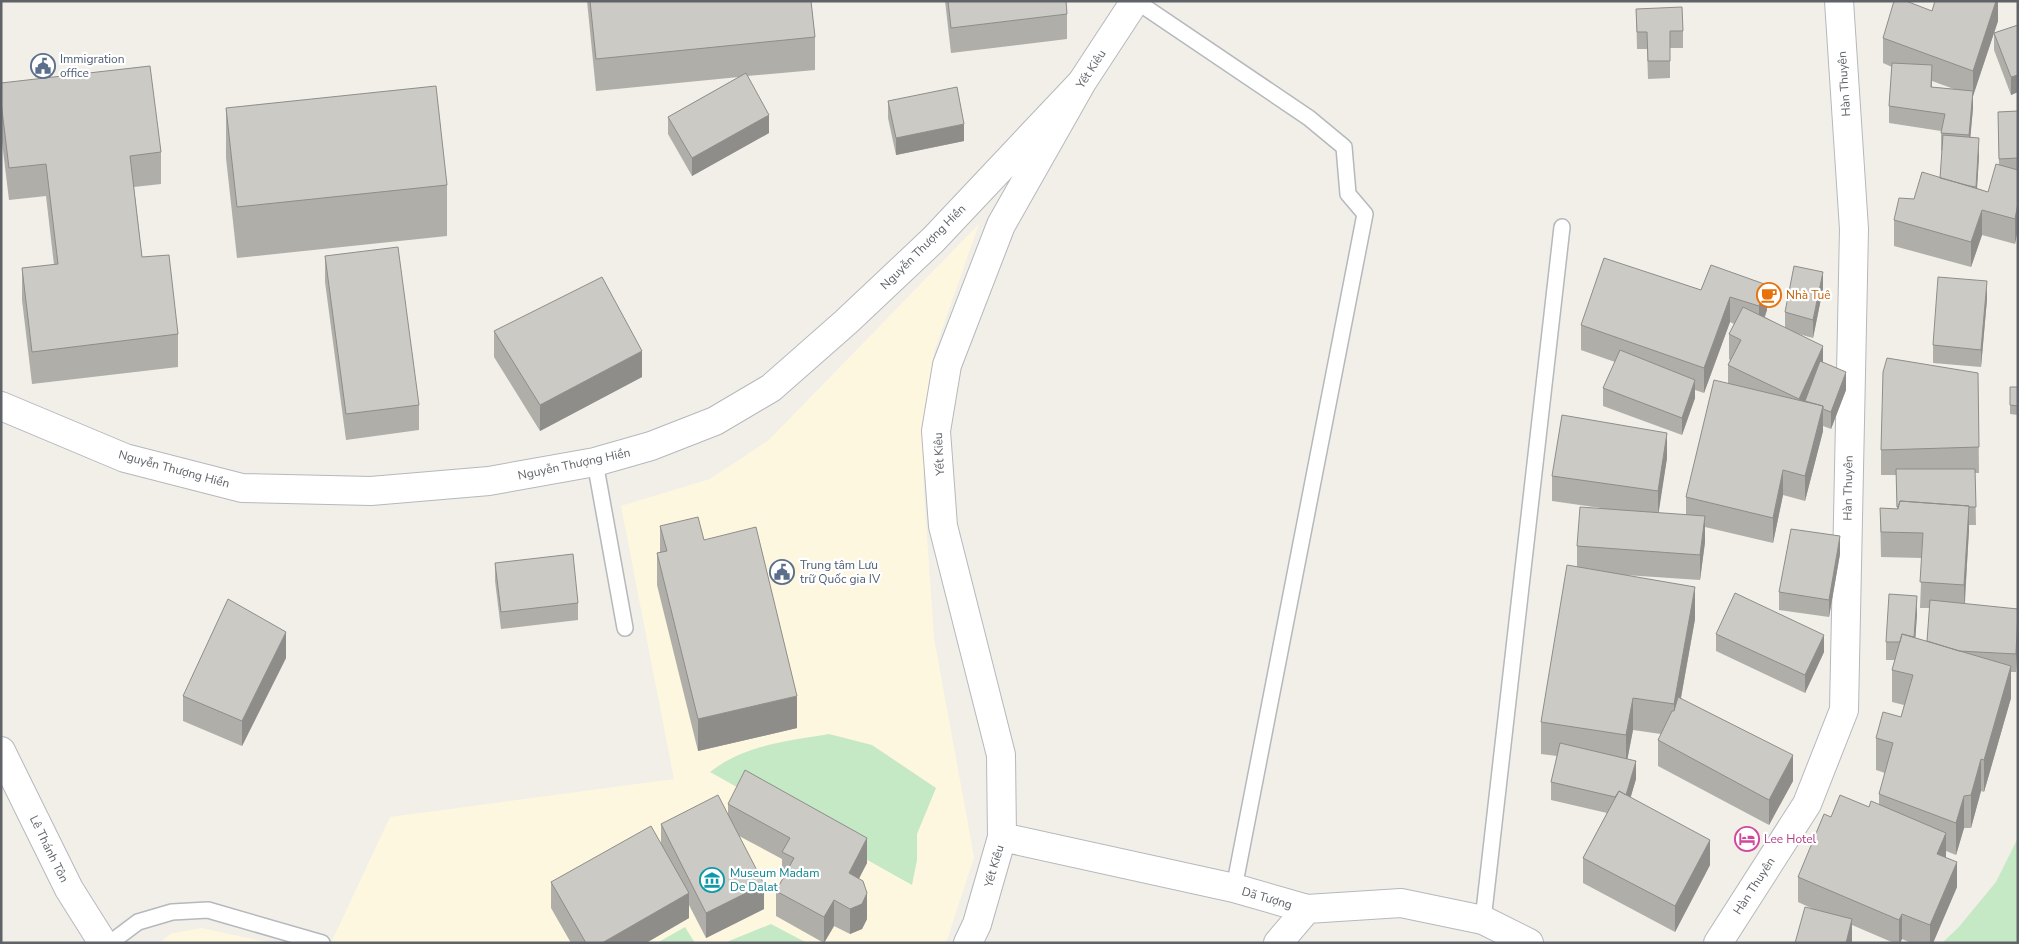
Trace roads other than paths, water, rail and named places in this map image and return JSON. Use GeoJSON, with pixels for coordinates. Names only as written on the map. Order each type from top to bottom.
{"type":"FeatureCollection","features":[{"type":"Feature","properties":{"kind":"street","name":"Yết Kiêu"},"geometry":{"type":"LineString","coordinates":[[968,943],[977,924],[1002,838],[1001,755],[943,526],[936,431],[947,365],[1001,224],[1082,82],[1136,1]]}},
{"type":"Feature","properties":{"kind":"street","name":"Hàn Thuyên"},"geometry":{"type":"LineString","coordinates":[[1718,943],[1807,804],[1844,710],[1854,229],[1839,1]]}},
{"type":"Feature","properties":{"kind":"street","name":"Nguyễn Thượng Hiền"},"geometry":{"type":"LineString","coordinates":[[1,406],[126,458],[242,488],[371,491],[488,481],[595,462],[651,446],[715,421],[771,388],[846,322],[933,240],[1082,82]]}},
{"type":"Feature","properties":{"kind":"street","name":"Lê Thánh Tôn"},"geometry":{"type":"LineString","coordinates":[[1,751],[69,889],[103,943]]}},
{"type":"Feature","properties":{"kind":"street","name":"Dã Tượng"},"geometry":{"type":"LineString","coordinates":[[1002,838],[1234,888],[1307,909],[1401,903],[1483,920],[1529,943]]}},
{"type":"Feature","properties":{"kind":"street"},"geometry":{"type":"LineString","coordinates":[[1278,943],[1307,909]]}},
{"type":"Feature","properties":{"kind":"lane"},"geometry":{"type":"LineString","coordinates":[[1136,1],[1309,118],[1344,147],[1348,194],[1365,214],[1234,888]]}},
{"type":"Feature","properties":{"kind":"lane"},"geometry":{"type":"LineString","coordinates":[[1483,920],[1562,227]]}},
{"type":"Feature","properties":{"kind":"lane"},"geometry":{"type":"LineString","coordinates":[[595,462],[625,628]]}},
{"type":"Feature","properties":{"kind":"lane"},"geometry":{"type":"LineString","coordinates":[[115,943],[118,937],[138,922],[172,912],[208,910],[322,943]]}},
{"type":"Feature","properties":{"kind":"place","name":"Immigration office"},"geometry":{"type":"Point","coordinates":[43,66]}},
{"type":"Feature","properties":{"kind":"place","name":"Nhà Tuê"},"geometry":{"type":"Point","coordinates":[1769,295]}},
{"type":"Feature","properties":{"kind":"place","name":"Trung tâm Lưu trữ Quốc gia IV"},"geometry":{"type":"Point","coordinates":[782,572]}},
{"type":"Feature","properties":{"kind":"place","name":"Lee Hotel"},"geometry":{"type":"Point","coordinates":[1747,839]}},
{"type":"Feature","properties":{"kind":"place","name":"Museum Madam De Dalat"},"geometry":{"type":"Point","coordinates":[712,880]}}]}
